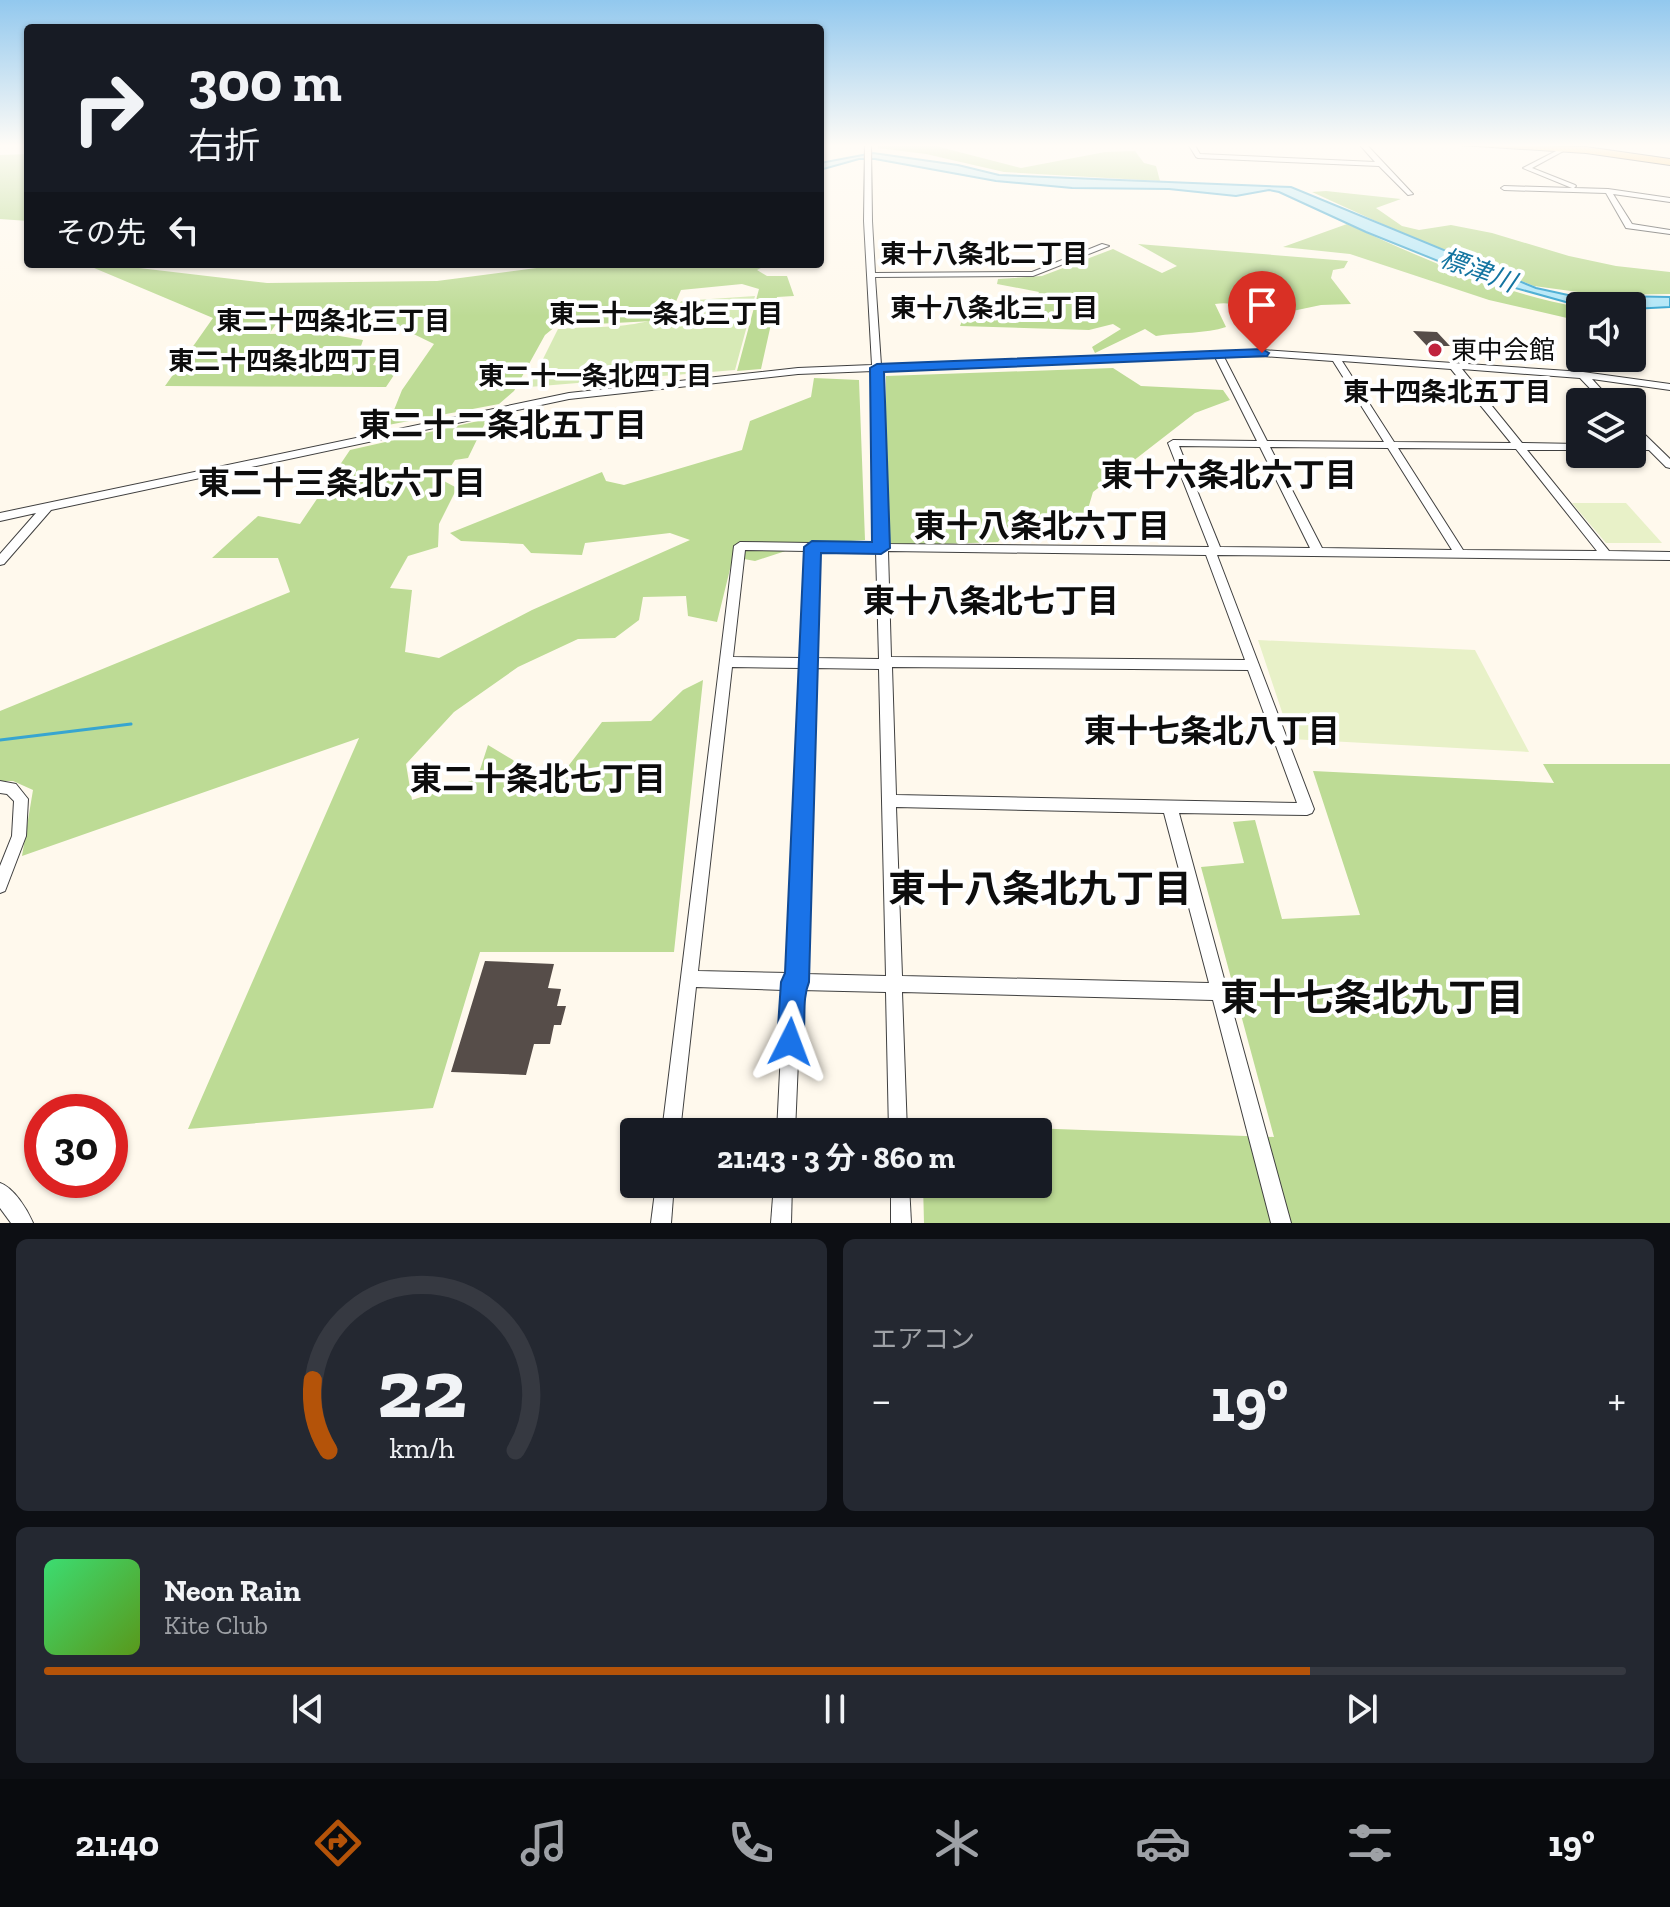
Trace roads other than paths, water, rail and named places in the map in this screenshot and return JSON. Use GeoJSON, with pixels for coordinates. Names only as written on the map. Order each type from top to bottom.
{"type":"FeatureCollection","features":[{"type":"Feature","properties":{"kind":"street"},"geometry":{"type":"LineString","coordinates":[[868,201],[877,368],[898,1118]]}},
{"type":"Feature","properties":{"kind":"street"},"geometry":{"type":"LineString","coordinates":[[1614,201],[1629,226],[1670,232]]}},
{"type":"Feature","properties":{"kind":"street"},"geometry":{"type":"LineString","coordinates":[[873,275],[1033,274],[1105,246]]}},
{"type":"Feature","properties":{"kind":"street"},"geometry":{"type":"LineString","coordinates":[[0,517],[569,396],[798,371],[1262,353],[1583,375],[1670,387]]}},
{"type":"Feature","properties":{"kind":"street"},"geometry":{"type":"LineString","coordinates":[[1218,354],[1318,552]]}},
{"type":"Feature","properties":{"kind":"street"},"geometry":{"type":"LineString","coordinates":[[1335,357],[1460,554]]}},
{"type":"Feature","properties":{"kind":"street"},"geometry":{"type":"LineString","coordinates":[[1454,366],[1606,555]]}},
{"type":"Feature","properties":{"kind":"street"},"geometry":{"type":"LineString","coordinates":[[1583,375],[1595,388]]}},
{"type":"Feature","properties":{"kind":"street"},"geometry":{"type":"LineString","coordinates":[[1646,441],[1670,465]]}},
{"type":"Feature","properties":{"kind":"street"},"geometry":{"type":"LineString","coordinates":[[888,801],[1307,809],[1173,443],[1566,447]]}},
{"type":"Feature","properties":{"kind":"street"},"geometry":{"type":"LineString","coordinates":[[1646,447],[1652,447]]}},
{"type":"Feature","properties":{"kind":"street"},"geometry":{"type":"LineString","coordinates":[[0,561],[47,507]]}},
{"type":"Feature","properties":{"kind":"street"},"geometry":{"type":"LineString","coordinates":[[673,1118],[740,546],[1670,556]]}},
{"type":"Feature","properties":{"kind":"street"},"geometry":{"type":"LineString","coordinates":[[787,1118],[812,547]]}},
{"type":"Feature","properties":{"kind":"street"},"geometry":{"type":"LineString","coordinates":[[728,662],[1254,665]]}},
{"type":"Feature","properties":{"kind":"street"},"geometry":{"type":"LineString","coordinates":[[0,787],[11,788],[21,799],[19,836],[0,886]]}},
{"type":"Feature","properties":{"kind":"street"},"geometry":{"type":"LineString","coordinates":[[1170,807],[1281,1223]]}},
{"type":"Feature","properties":{"kind":"street"},"geometry":{"type":"LineString","coordinates":[[688,979],[1221,992]]}},
{"type":"Feature","properties":{"kind":"street"},"geometry":{"type":"LineString","coordinates":[[0,1192],[23,1223]]}},
{"type":"Feature","properties":{"kind":"street"},"geometry":{"type":"LineString","coordinates":[[661,1223],[664,1198]]}},
{"type":"Feature","properties":{"kind":"street"},"geometry":{"type":"LineString","coordinates":[[781,1223],[782,1198]]}},
{"type":"Feature","properties":{"kind":"street"},"geometry":{"type":"LineString","coordinates":[[900,1198],[901,1223]]}},
{"type":"Feature","properties":{"kind":"water","name":"標津川"},"geometry":{"type":"Polygon","coordinates":[[[1299,201],[1325,201],[1536,288],[1566,295],[1566,302],[1483,279],[1299,201]]]}},
{"type":"Feature","properties":{"kind":"water"},"geometry":{"type":"Polygon","coordinates":[[[1646,297],[1670,297],[1670,307],[1646,308],[1646,297]]]}},
{"type":"Feature","properties":{"kind":"waterway"},"geometry":{"type":"LineString","coordinates":[[0,740],[131,724]]}},
{"type":"Feature","properties":{"kind":"place","name":"東中会館"},"geometry":{"type":"Point","coordinates":[1435,350]}},
{"type":"Feature","properties":{"kind":"district","name":"東十八条北二丁目"},"geometry":{"type":"Point","coordinates":[984,254]}},
{"type":"Feature","properties":{"kind":"district","name":"東十八条北三丁目"},"geometry":{"type":"Point","coordinates":[994,308]}},
{"type":"Feature","properties":{"kind":"district","name":"東二十一条北三丁目"},"geometry":{"type":"Point","coordinates":[666,314]}},
{"type":"Feature","properties":{"kind":"district","name":"東二十四条北三丁目"},"geometry":{"type":"Point","coordinates":[333,321]}},
{"type":"Feature","properties":{"kind":"district","name":"東二十四条北四丁目"},"geometry":{"type":"Point","coordinates":[285,361]}},
{"type":"Feature","properties":{"kind":"district","name":"東二十一条北四丁目"},"geometry":{"type":"Point","coordinates":[595,376]}},
{"type":"Feature","properties":{"kind":"district","name":"東十四条北五丁目"},"geometry":{"type":"Point","coordinates":[1447,392]}},
{"type":"Feature","properties":{"kind":"district","name":"東二十二条北五丁目"},"geometry":{"type":"Point","coordinates":[503,425]}},
{"type":"Feature","properties":{"kind":"district","name":"東十六条北六丁目"},"geometry":{"type":"Point","coordinates":[1229,475]}},
{"type":"Feature","properties":{"kind":"district","name":"東二十三条北六丁目"},"geometry":{"type":"Point","coordinates":[342,483]}},
{"type":"Feature","properties":{"kind":"district","name":"東十八条北六丁目"},"geometry":{"type":"Point","coordinates":[1042,526]}},
{"type":"Feature","properties":{"kind":"district","name":"東十八条北七丁目"},"geometry":{"type":"Point","coordinates":[991,601]}},
{"type":"Feature","properties":{"kind":"district","name":"東十七条北八丁目"},"geometry":{"type":"Point","coordinates":[1212,731]}},
{"type":"Feature","properties":{"kind":"district","name":"東二十条北七丁目"},"geometry":{"type":"Point","coordinates":[538,779]}},
{"type":"Feature","properties":{"kind":"district","name":"東十八条北九丁目"},"geometry":{"type":"Point","coordinates":[1040,889]}},
{"type":"Feature","properties":{"kind":"district","name":"東十七条北九丁目"},"geometry":{"type":"Point","coordinates":[1372,998]}}]}
